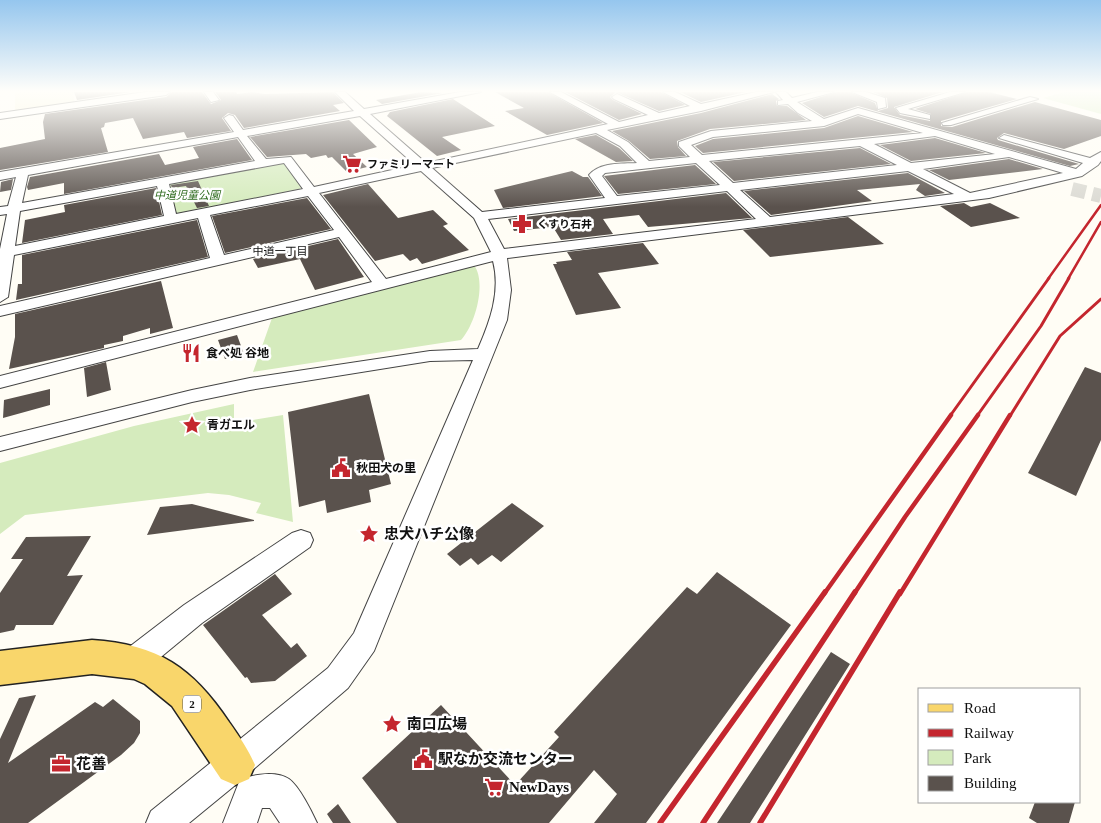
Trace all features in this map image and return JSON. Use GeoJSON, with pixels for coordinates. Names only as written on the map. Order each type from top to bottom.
{"type":"FeatureCollection","features":[{"type":"Feature","properties":{"kind":"main road","name":"2"},"geometry":{"type":"LineString","coordinates":[[0,668],[88,657],[134,661],[153,667],[178,686],[243,778]]}},
{"type":"Feature","properties":{"kind":"street"},"geometry":{"type":"LineString","coordinates":[[239,130],[263,164]]}},
{"type":"Feature","properties":{"kind":"street"},"geometry":{"type":"LineString","coordinates":[[0,176],[262,130]]}},
{"type":"Feature","properties":{"kind":"street"},"geometry":{"type":"LineString","coordinates":[[164,823],[243,778],[351,662],[364,642],[486,355],[499,320],[503,278],[500,254],[494,239],[479,216],[384,130]]}},
{"type":"Feature","properties":{"kind":"street"},"geometry":{"type":"LineString","coordinates":[[4,252],[312,191],[591,130]]}},
{"type":"Feature","properties":{"kind":"street"},"geometry":{"type":"LineString","coordinates":[[600,130],[624,144],[646,165]]}},
{"type":"Feature","properties":{"kind":"street"},"geometry":{"type":"LineString","coordinates":[[748,130],[711,134],[683,144],[768,222]]}},
{"type":"Feature","properties":{"kind":"street"},"geometry":{"type":"LineString","coordinates":[[837,130],[969,197]]}},
{"type":"Feature","properties":{"kind":"street"},"geometry":{"type":"LineString","coordinates":[[927,130],[1078,173]]}},
{"type":"Feature","properties":{"kind":"street"},"geometry":{"type":"LineString","coordinates":[[614,201],[595,176],[602,170],[940,134]]}},
{"type":"Feature","properties":{"kind":"street"},"geometry":{"type":"LineString","coordinates":[[993,135],[1098,159]]}},
{"type":"Feature","properties":{"kind":"street"},"geometry":{"type":"LineString","coordinates":[[479,216],[1014,155]]}},
{"type":"Feature","properties":{"kind":"street"},"geometry":{"type":"LineString","coordinates":[[7,210],[287,159],[381,283]]}},
{"type":"Feature","properties":{"kind":"street"},"geometry":{"type":"LineString","coordinates":[[0,382],[500,254],[969,197],[1078,173],[1098,159]]}},
{"type":"Feature","properties":{"kind":"street"},"geometry":{"type":"LineString","coordinates":[[0,297],[7,210],[23,172]]}},
{"type":"Feature","properties":{"kind":"street"},"geometry":{"type":"LineString","coordinates":[[162,181],[171,219]]}},
{"type":"Feature","properties":{"kind":"street"},"geometry":{"type":"LineString","coordinates":[[1042,182],[1072,189]]}},
{"type":"Feature","properties":{"kind":"street"},"geometry":{"type":"LineString","coordinates":[[203,212],[218,261]]}},
{"type":"Feature","properties":{"kind":"street"},"geometry":{"type":"LineString","coordinates":[[0,311],[344,232]]}},
{"type":"Feature","properties":{"kind":"street"},"geometry":{"type":"LineString","coordinates":[[0,444],[136,408],[250,384],[430,356],[486,355]]}},
{"type":"Feature","properties":{"kind":"street"},"geometry":{"type":"LineString","coordinates":[[134,661],[193,614],[301,540]]}},
{"type":"Feature","properties":{"kind":"street"},"geometry":{"type":"LineString","coordinates":[[240,823],[243,778]]}},
{"type":"Feature","properties":{"kind":"street"},"geometry":{"type":"LineString","coordinates":[[243,778],[278,791],[300,823]]}},
{"type":"Feature","properties":{"kind":"green space","name":"中道児童公園"},"geometry":{"type":"Polygon","coordinates":[[[283,162],[302,187],[176,214],[167,184],[283,162]]]}},
{"type":"Feature","properties":{"kind":"green space"},"geometry":{"type":"Polygon","coordinates":[[[474,265],[478,273],[479,282],[478,304],[471,324],[461,340],[253,372],[272,318],[474,265]]]}},
{"type":"Feature","properties":{"kind":"green space"},"geometry":{"type":"Polygon","coordinates":[[[234,404],[234,423],[283,415],[293,522],[256,513],[261,503],[229,495],[208,493],[25,515],[0,534],[0,463],[134,426],[234,404]]]}},
{"type":"Feature","properties":{"kind":"building"},"geometry":{"type":"Polygon","coordinates":[[[44,130],[102,130],[108,152],[0,170],[0,148],[45,139],[44,130]]]}},
{"type":"Feature","properties":{"kind":"building"},"geometry":{"type":"Polygon","coordinates":[[[139,130],[231,131],[187,138],[184,132],[143,139],[139,130]]]}},
{"type":"Feature","properties":{"kind":"building"},"geometry":{"type":"Polygon","coordinates":[[[288,130],[360,130],[377,147],[353,154],[367,167],[347,172],[332,157],[328,158],[326,155],[311,158],[306,154],[267,157],[250,137],[288,130]]]}},
{"type":"Feature","properties":{"kind":"building"},"geometry":{"type":"Polygon","coordinates":[[[405,130],[474,130],[442,137],[461,150],[437,156],[405,130]]]}},
{"type":"Feature","properties":{"kind":"building"},"geometry":{"type":"Polygon","coordinates":[[[539,130],[568,130],[547,135],[539,130]]]}},
{"type":"Feature","properties":{"kind":"building"},"geometry":{"type":"Polygon","coordinates":[[[706,130],[677,141],[678,147],[686,156],[650,159],[629,141],[612,131],[706,130]]]}},
{"type":"Feature","properties":{"kind":"building"},"geometry":{"type":"Polygon","coordinates":[[[800,130],[908,130],[913,132],[703,153],[695,146],[713,139],[800,130]]]}},
{"type":"Feature","properties":{"kind":"building"},"geometry":{"type":"Polygon","coordinates":[[[944,130],[1101,130],[1101,136],[1064,149],[1004,133],[997,138],[998,140],[1079,164],[1070,166],[944,130]]]}},
{"type":"Feature","properties":{"kind":"building"},"geometry":{"type":"Polygon","coordinates":[[[596,135],[619,148],[633,161],[616,162],[575,139],[596,135]]]}},
{"type":"Feature","properties":{"kind":"building"},"geometry":{"type":"Polygon","coordinates":[[[935,138],[986,153],[911,161],[880,145],[935,138]]]}},
{"type":"Feature","properties":{"kind":"building"},"geometry":{"type":"Polygon","coordinates":[[[237,139],[252,160],[64,194],[64,183],[28,190],[27,187],[30,177],[159,154],[165,165],[199,158],[193,147],[237,139]]]}},
{"type":"Feature","properties":{"kind":"building"},"geometry":{"type":"Polygon","coordinates":[[[860,148],[891,164],[734,181],[713,162],[860,148]]]}},
{"type":"Feature","properties":{"kind":"building"},"geometry":{"type":"Polygon","coordinates":[[[1009,159],[1043,169],[949,180],[929,170],[1009,159]]]}},
{"type":"Feature","properties":{"kind":"building"},"geometry":{"type":"Polygon","coordinates":[[[695,165],[716,184],[618,194],[604,176],[695,165]]]}},
{"type":"Feature","properties":{"kind":"building"},"geometry":{"type":"Polygon","coordinates":[[[572,171],[583,177],[588,177],[602,196],[503,208],[494,190],[572,171]]]}},
{"type":"Feature","properties":{"kind":"building"},"geometry":{"type":"Polygon","coordinates":[[[908,173],[945,193],[925,196],[916,190],[920,184],[857,190],[872,201],[771,215],[744,191],[908,173]]]}},
{"type":"Feature","properties":{"kind":"building"},"geometry":{"type":"Polygon","coordinates":[[[13,179],[11,190],[0,192],[1,182],[13,179]]]}},
{"type":"Feature","properties":{"kind":"building"},"geometry":{"type":"Polygon","coordinates":[[[198,181],[209,206],[197,208],[186,186],[172,188],[171,185],[198,181]]]}},
{"type":"Feature","properties":{"kind":"building"},"geometry":{"type":"Polygon","coordinates":[[[368,184],[398,218],[433,210],[448,224],[443,226],[469,250],[422,264],[417,258],[410,261],[403,254],[375,261],[323,195],[368,184]]]}},
{"type":"Feature","properties":{"kind":"building"},"geometry":{"type":"Polygon","coordinates":[[[156,188],[162,215],[22,243],[25,220],[65,212],[64,205],[156,188]]]}},
{"type":"Feature","properties":{"kind":"building"},"geometry":{"type":"Polygon","coordinates":[[[726,193],[752,218],[648,227],[639,215],[603,219],[613,234],[561,240],[553,227],[514,231],[508,219],[726,193]]]}},
{"type":"Feature","properties":{"kind":"building"},"geometry":{"type":"Polygon","coordinates":[[[307,198],[331,229],[225,253],[212,216],[307,198]]]}},
{"type":"Feature","properties":{"kind":"building"},"geometry":{"type":"Polygon","coordinates":[[[964,203],[971,207],[990,203],[1020,218],[971,227],[940,206],[964,203]]]}},
{"type":"Feature","properties":{"kind":"building"},"geometry":{"type":"Polygon","coordinates":[[[848,217],[884,244],[770,257],[743,230],[848,217]]]}},
{"type":"Feature","properties":{"kind":"building"},"geometry":{"type":"Polygon","coordinates":[[[197,220],[208,257],[16,300],[18,284],[22,284],[22,255],[197,220]]]}},
{"type":"Feature","properties":{"kind":"building"},"geometry":{"type":"Polygon","coordinates":[[[338,239],[364,277],[315,290],[300,259],[258,268],[253,259],[338,239]]]}},
{"type":"Feature","properties":{"kind":"building"},"geometry":{"type":"Polygon","coordinates":[[[643,243],[659,264],[598,273],[621,308],[576,315],[553,264],[572,260],[567,252],[643,243]]]}},
{"type":"Feature","properties":{"kind":"building"},"geometry":{"type":"Polygon","coordinates":[[[161,281],[173,328],[150,334],[150,328],[123,336],[123,341],[104,345],[104,348],[9,369],[15,337],[15,314],[161,281]]]}},
{"type":"Feature","properties":{"kind":"building"},"geometry":{"type":"Polygon","coordinates":[[[237,335],[244,354],[225,359],[218,340],[237,335]]]}},
{"type":"Feature","properties":{"kind":"building"},"geometry":{"type":"Polygon","coordinates":[[[106,362],[111,390],[87,397],[84,368],[106,362]]]}},
{"type":"Feature","properties":{"kind":"building"},"geometry":{"type":"Polygon","coordinates":[[[1085,367],[1101,373],[1101,440],[1076,496],[1028,473],[1085,367]]]}},
{"type":"Feature","properties":{"kind":"building"},"geometry":{"type":"Polygon","coordinates":[[[50,389],[50,405],[3,418],[4,400],[50,389]]]}},
{"type":"Feature","properties":{"kind":"building","name":"秋田犬の里"},"geometry":{"type":"Polygon","coordinates":[[[369,394],[391,484],[369,490],[371,502],[327,513],[325,500],[299,507],[288,412],[369,394]]]}},
{"type":"Feature","properties":{"kind":"building"},"geometry":{"type":"Polygon","coordinates":[[[512,503],[544,526],[501,562],[492,555],[478,565],[471,558],[460,566],[447,554],[512,503]]]}},
{"type":"Feature","properties":{"kind":"building"},"geometry":{"type":"Polygon","coordinates":[[[192,504],[254,521],[147,535],[160,507],[192,504]]]}},
{"type":"Feature","properties":{"kind":"building"},"geometry":{"type":"Polygon","coordinates":[[[91,536],[67,576],[83,575],[53,625],[16,625],[14,630],[0,633],[0,593],[23,559],[11,559],[26,537],[91,536]]]}},
{"type":"Feature","properties":{"kind":"building"},"geometry":{"type":"Polygon","coordinates":[[[717,572],[791,625],[646,823],[594,823],[617,794],[594,770],[549,823],[397,823],[362,778],[441,705],[515,785],[559,737],[554,732],[687,587],[697,594],[717,572]]]}},
{"type":"Feature","properties":{"kind":"building"},"geometry":{"type":"Polygon","coordinates":[[[275,574],[292,594],[262,615],[291,648],[297,643],[307,656],[275,681],[251,683],[203,625],[275,574]]]}},
{"type":"Feature","properties":{"kind":"building"},"geometry":{"type":"Polygon","coordinates":[[[831,652],[850,664],[750,823],[717,823],[831,652]]]}},
{"type":"Feature","properties":{"kind":"building","name":"花善"},"geometry":{"type":"Polygon","coordinates":[[[36,695],[8,763],[95,702],[103,707],[113,699],[140,721],[140,733],[134,743],[121,755],[28,823],[0,823],[0,739],[19,698],[36,695]]]}},
{"type":"Feature","properties":{"kind":"building"},"geometry":{"type":"Polygon","coordinates":[[[1035,803],[1075,803],[1069,823],[1037,823],[1029,818],[1035,803]]]}},
{"type":"Feature","properties":{"kind":"building"},"geometry":{"type":"Polygon","coordinates":[[[338,804],[351,823],[333,823],[327,814],[338,804]]]}},
{"type":"Feature","properties":{"kind":"tunnel"},"geometry":{"type":"LineString","coordinates":[[1072,189],[1101,196]]}},
{"type":"Feature","properties":{"kind":"railway"},"geometry":{"type":"LineString","coordinates":[[1048,279],[1101,205]]}},
{"type":"Feature","properties":{"kind":"railway"},"geometry":{"type":"LineString","coordinates":[[1068,279],[1101,222]]}},
{"type":"Feature","properties":{"kind":"railway"},"geometry":{"type":"LineString","coordinates":[[950,416],[1049,278]]}},
{"type":"Feature","properties":{"kind":"railway"},"geometry":{"type":"LineString","coordinates":[[977,416],[1041,326],[1069,278]]}},
{"type":"Feature","properties":{"kind":"railway"},"geometry":{"type":"LineString","coordinates":[[1010,416],[1060,336],[1101,299]]}},
{"type":"Feature","properties":{"kind":"railway"},"geometry":{"type":"LineString","coordinates":[[824,594],[951,415]]}},
{"type":"Feature","properties":{"kind":"railway"},"geometry":{"type":"LineString","coordinates":[[854,594],[905,517],[978,415]]}},
{"type":"Feature","properties":{"kind":"railway"},"geometry":{"type":"LineString","coordinates":[[900,594],[1010,415]]}},
{"type":"Feature","properties":{"kind":"railway"},"geometry":{"type":"LineString","coordinates":[[660,823],[825,592]]}},
{"type":"Feature","properties":{"kind":"railway"},"geometry":{"type":"LineString","coordinates":[[703,823],[855,592]]}},
{"type":"Feature","properties":{"kind":"railway"},"geometry":{"type":"LineString","coordinates":[[760,823],[900,592]]}},
{"type":"Feature","properties":{"kind":"place","name":"ファミリーマート"},"geometry":{"type":"Point","coordinates":[352,164]}},
{"type":"Feature","properties":{"kind":"place","name":"くすり石井"},"geometry":{"type":"Point","coordinates":[522,224]}},
{"type":"Feature","properties":{"kind":"place","name":"食べ処 谷地"},"geometry":{"type":"Point","coordinates":[191,353]}},
{"type":"Feature","properties":{"kind":"place","name":"青ガエル"},"geometry":{"type":"Point","coordinates":[192,425]}},
{"type":"Feature","properties":{"kind":"place","name":"秋田犬の里"},"geometry":{"type":"Point","coordinates":[341,468]}},
{"type":"Feature","properties":{"kind":"place","name":"忠犬ハチ公像"},"geometry":{"type":"Point","coordinates":[369,534]}},
{"type":"Feature","properties":{"kind":"place","name":"南口広場"},"geometry":{"type":"Point","coordinates":[392,724]}},
{"type":"Feature","properties":{"kind":"place","name":"駅なか交流センター"},"geometry":{"type":"Point","coordinates":[423,759]}},
{"type":"Feature","properties":{"kind":"place","name":"花善"},"geometry":{"type":"Point","coordinates":[61,764]}},
{"type":"Feature","properties":{"kind":"place","name":"NewDays"},"geometry":{"type":"Point","coordinates":[494,787]}},
{"type":"Feature","properties":{"kind":"district","name":"中道一丁目"},"geometry":{"type":"Point","coordinates":[280,251]}}]}
